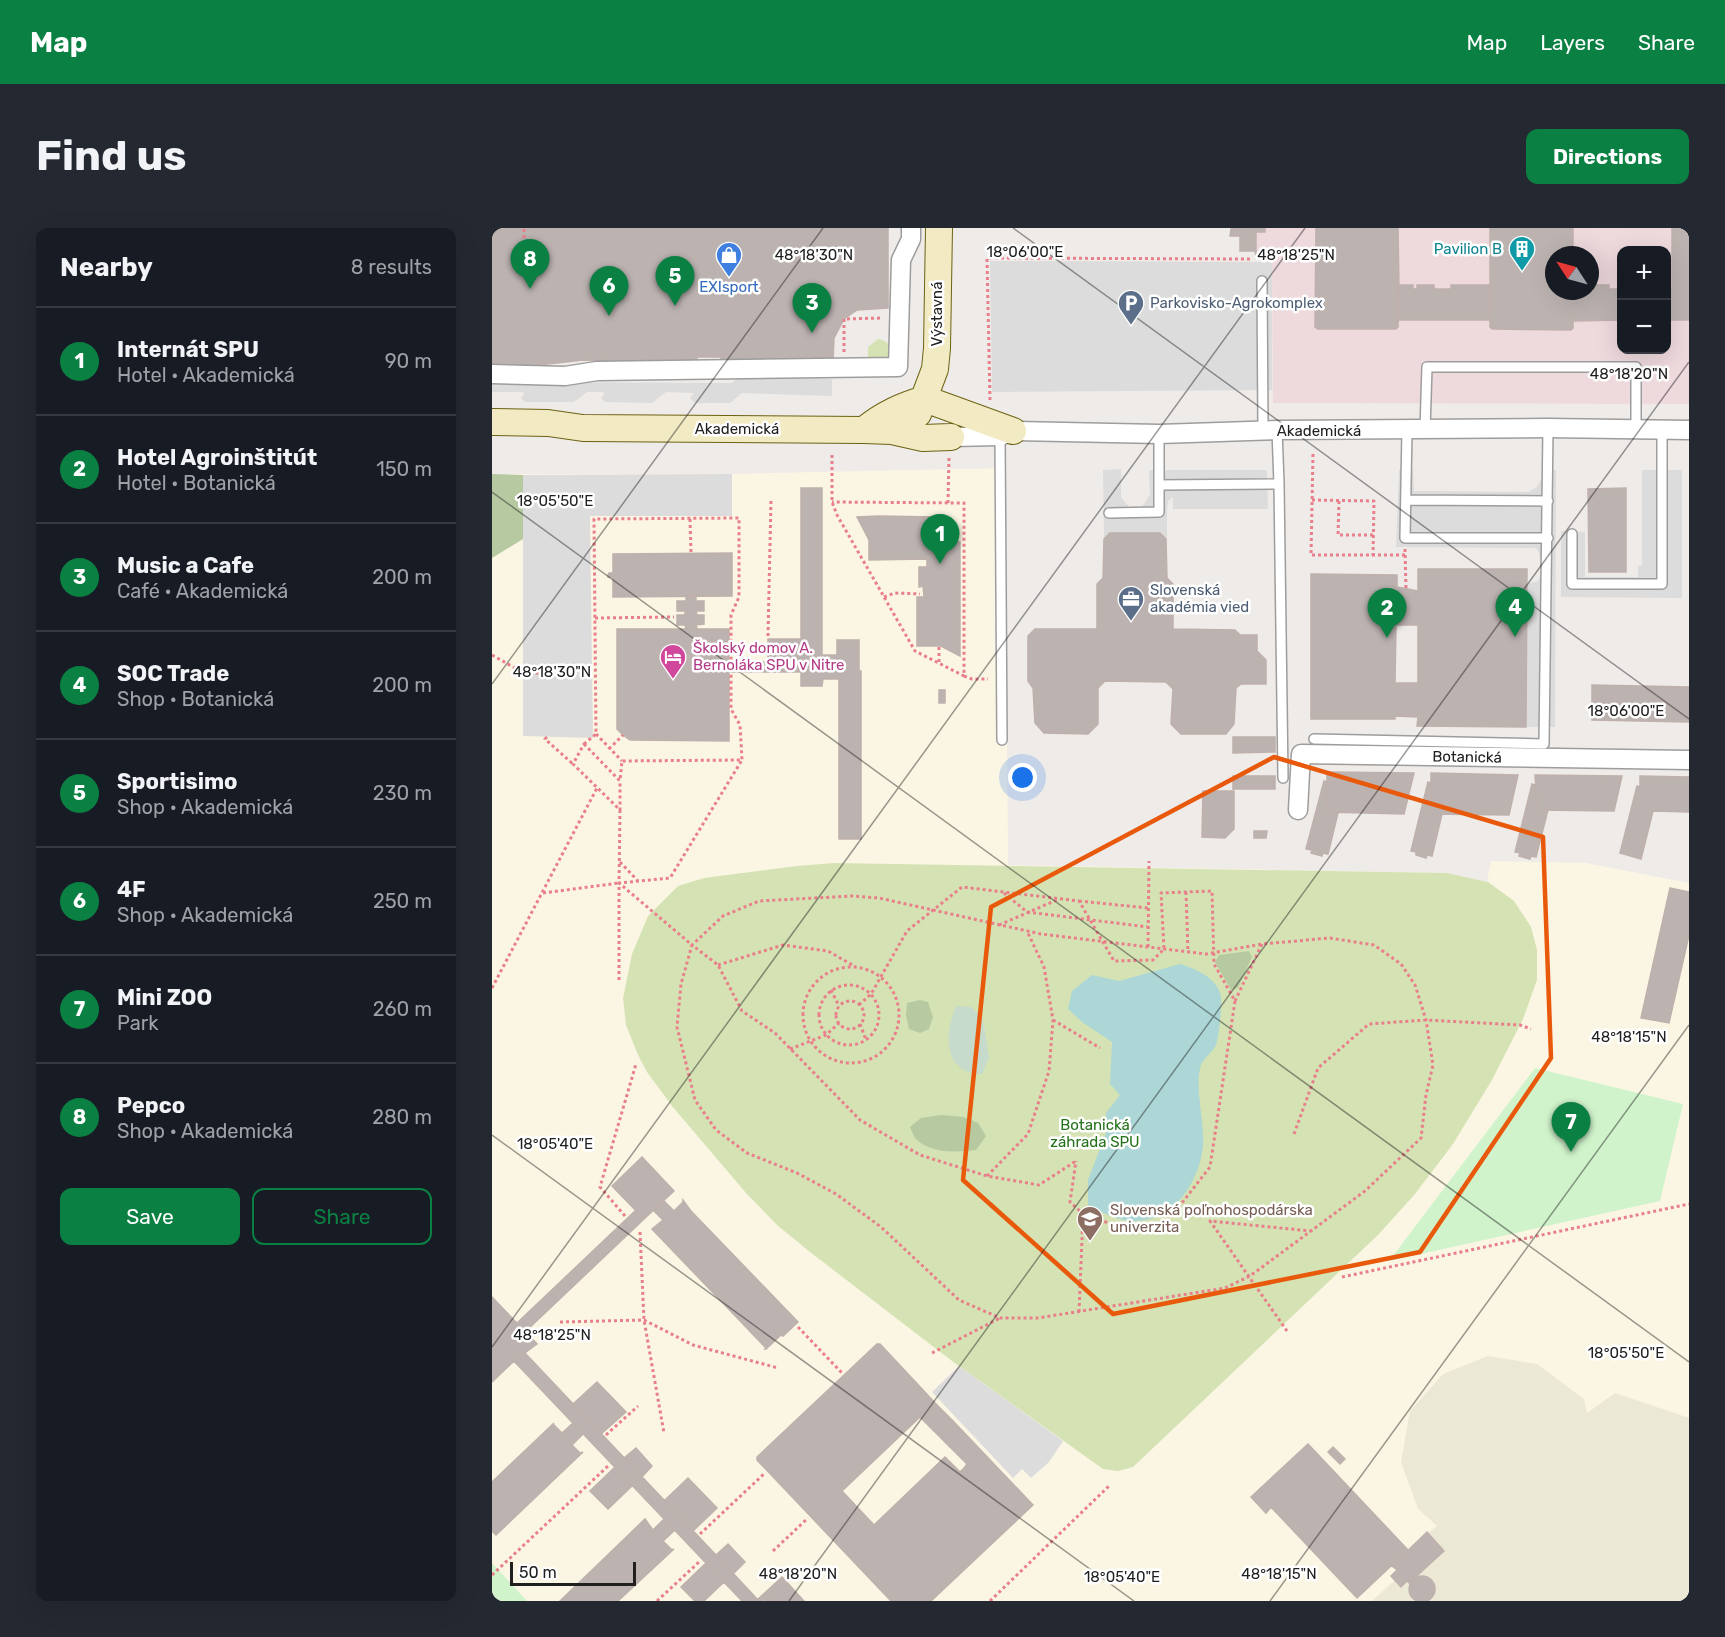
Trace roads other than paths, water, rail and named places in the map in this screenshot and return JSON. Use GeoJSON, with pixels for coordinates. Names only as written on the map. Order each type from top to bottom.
{"type":"FeatureCollection","features":[{"type":"Feature","properties":{"kind":"street"},"geometry":{"type":"LineString","coordinates":[[492,374],[565,376],[597,371],[898,367],[901,260],[912,239],[911,228]]}},
{"type":"Feature","properties":{"kind":"street","name":"Výstavná"},"geometry":{"type":"LineString","coordinates":[[892,431],[918,414],[934,369],[937,348],[939,228]]}},
{"type":"Feature","properties":{"kind":"street"},"geometry":{"type":"LineString","coordinates":[[934,369],[961,411]]}},
{"type":"Feature","properties":{"kind":"street"},"geometry":{"type":"LineString","coordinates":[[925,399],[950,446]]}},
{"type":"Feature","properties":{"kind":"street"},"geometry":{"type":"LineString","coordinates":[[864,430],[877,418],[894,409],[925,399],[961,411],[1006,434]]}},
{"type":"Feature","properties":{"kind":"street","name":"Akademická"},"geometry":{"type":"LineString","coordinates":[[492,422],[548,423],[583,428],[892,431],[950,446],[1006,434],[1548,428],[1689,430]]}},
{"type":"Feature","properties":{"kind":"street","name":"Akademická"},"geometry":{"type":"LineString","coordinates":[[492,437],[555,435],[583,428]]}},
{"type":"Feature","properties":{"kind":"street","name":"Botanická"},"geometry":{"type":"LineString","coordinates":[[1299,810],[1301,754],[1689,760]]}},
{"type":"Feature","properties":{"kind":"lane"},"geometry":{"type":"LineString","coordinates":[[1262,281],[1270,431],[1279,484],[1283,778]]}},
{"type":"Feature","properties":{"kind":"lane"},"geometry":{"type":"LineString","coordinates":[[1548,538],[1405,538],[1406,500],[1427,367],[1636,367],[1636,429]]}},
{"type":"Feature","properties":{"kind":"lane"},"geometry":{"type":"LineString","coordinates":[[1314,739],[1544,744],[1548,428]]}},
{"type":"Feature","properties":{"kind":"lane"},"geometry":{"type":"LineString","coordinates":[[1572,534],[1572,584],[1662,584],[1662,429]]}},
{"type":"Feature","properties":{"kind":"lane"},"geometry":{"type":"LineString","coordinates":[[1002,740],[1006,434]]}},
{"type":"Feature","properties":{"kind":"lane"},"geometry":{"type":"LineString","coordinates":[[1109,513],[1159,512],[1159,434]]}},
{"type":"Feature","properties":{"kind":"lane"},"geometry":{"type":"LineString","coordinates":[[1160,486],[1279,484]]}},
{"type":"Feature","properties":{"kind":"lane"},"geometry":{"type":"LineString","coordinates":[[1406,500],[1548,501]]}},
{"type":"Feature","properties":{"kind":"water"},"geometry":{"type":"Polygon","coordinates":[[[1180,964],[1211,980],[1219,990],[1221,997],[1220,1023],[1216,1043],[1202,1062],[1199,1074],[1203,1137],[1201,1160],[1190,1186],[1173,1207],[1149,1219],[1122,1220],[1088,1205],[1088,1180],[1106,1133],[1106,1113],[1120,1095],[1110,1084],[1112,1042],[1082,1022],[1068,1009],[1072,991],[1092,975],[1119,981],[1180,964]]]}},
{"type":"Feature","properties":{"kind":"place","name":"Pavilion B"},"geometry":{"type":"Point","coordinates":[1522,272]}},
{"type":"Feature","properties":{"kind":"place","name":"EXIsport"},"geometry":{"type":"Point","coordinates":[729,278]}},
{"type":"Feature","properties":{"kind":"place","name":"Pepco"},"geometry":{"type":"Point","coordinates":[530,289]}},
{"type":"Feature","properties":{"kind":"place","name":"Sportisimo"},"geometry":{"type":"Point","coordinates":[675,306]}},
{"type":"Feature","properties":{"kind":"place","name":"4F"},"geometry":{"type":"Point","coordinates":[609,316]}},
{"type":"Feature","properties":{"kind":"place","name":"Parkovisko-Agrokomplex"},"geometry":{"type":"Point","coordinates":[1131,326]}},
{"type":"Feature","properties":{"kind":"place","name":"Music a Cafe"},"geometry":{"type":"Point","coordinates":[812,333]}},
{"type":"Feature","properties":{"kind":"place","name":"Internát SPU"},"geometry":{"type":"Point","coordinates":[940,564]}},
{"type":"Feature","properties":{"kind":"place","name":"Slovenská akadémia vied"},"geometry":{"type":"Point","coordinates":[1131,622]}},
{"type":"Feature","properties":{"kind":"place","name":"SOC Trade"},"geometry":{"type":"Point","coordinates":[1515,637]}},
{"type":"Feature","properties":{"kind":"place","name":"Hotel Agroinštitút"},"geometry":{"type":"Point","coordinates":[1387,638]}},
{"type":"Feature","properties":{"kind":"place","name":"Školský domov A. Bernoláka SPU v Nitre"},"geometry":{"type":"Point","coordinates":[673,680]}},
{"type":"Feature","properties":{"kind":"place","name":"Mini ZOO"},"geometry":{"type":"Point","coordinates":[1571,1152]}},
{"type":"Feature","properties":{"kind":"place","name":"Slovenská poľnohospodárska univerzita"},"geometry":{"type":"Point","coordinates":[1090,1242]}},
{"type":"Feature","properties":{"kind":"park label","name":"Botanická záhrada SPU"},"geometry":{"type":"Point","coordinates":[1095,1134]}}]}
